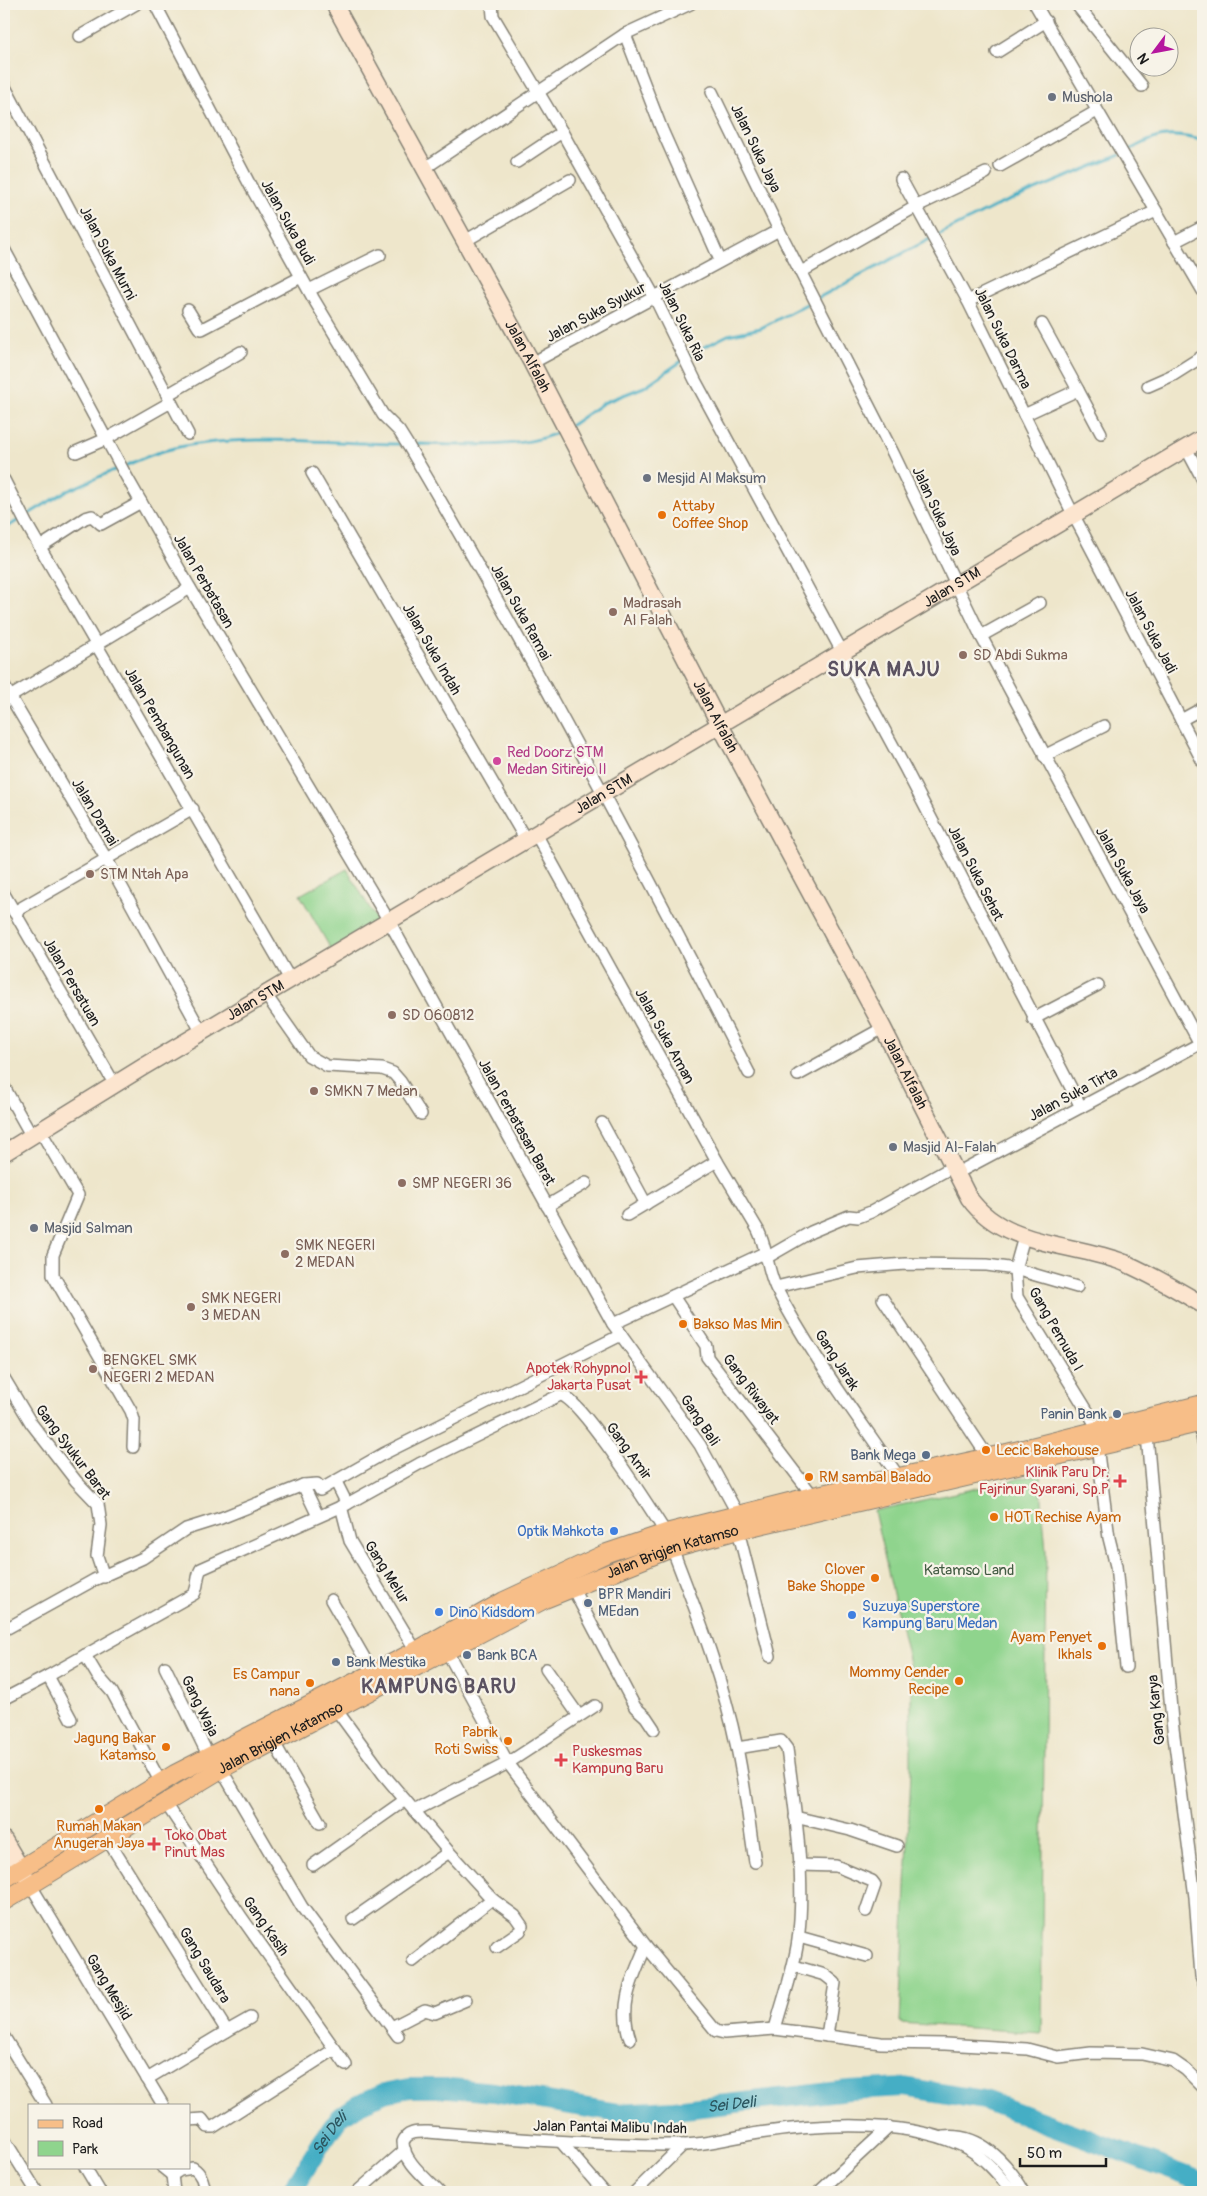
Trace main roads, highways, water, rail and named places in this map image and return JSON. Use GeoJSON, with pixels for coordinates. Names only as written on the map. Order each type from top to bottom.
{"type":"FeatureCollection","features":[{"type":"Feature","properties":{"kind":"main road","name":"Jalan Brigjen Katamso"},"geometry":{"type":"LineString","coordinates":[[4,1879],[161,1782],[273,1741],[335,1708],[443,1644],[532,1586],[607,1554],[741,1524],[776,1514],[1098,1438],[1203,1404]]}},
{"type":"Feature","properties":{"kind":"main road","name":"Jalan Brigjen Katamso"},"geometry":{"type":"LineString","coordinates":[[776,1514],[813,1496],[898,1476],[988,1457],[1098,1438],[1147,1435],[1202,1423]]}},
{"type":"Feature","properties":{"kind":"main road","name":"Jalan Brigjen Katamso"},"geometry":{"type":"LineString","coordinates":[[443,1644],[572,1587],[669,1540]]}},
{"type":"Feature","properties":{"kind":"main road","name":"Jalan Brigjen Katamso"},"geometry":{"type":"LineString","coordinates":[[4,1901],[165,1802],[215,1763],[374,1673],[419,1658]]}},
{"type":"Feature","properties":{"kind":"waterway"},"geometry":{"type":"LineString","coordinates":[[1126,152],[1147,141],[1163,136],[1180,136],[1203,140]]}},
{"type":"Feature","properties":{"kind":"waterway"},"geometry":{"type":"LineString","coordinates":[[936,236],[996,206],[1120,155]]}},
{"type":"Feature","properties":{"kind":"waterway"},"geometry":{"type":"LineString","coordinates":[[570,426],[603,403],[644,387],[698,350],[728,335],[761,328],[930,239]]}},
{"type":"Feature","properties":{"kind":"waterway"},"geometry":{"type":"LineString","coordinates":[[411,444],[510,444],[547,437],[562,430]]}},
{"type":"Feature","properties":{"kind":"waterway"},"geometry":{"type":"LineString","coordinates":[[125,466],[151,455],[179,447],[206,443],[291,440],[405,444]]}},
{"type":"Feature","properties":{"kind":"waterway"},"geometry":{"type":"LineString","coordinates":[[4,529],[65,492],[119,468]]}},
{"type":"Feature","properties":{"kind":"waterway","name":"Sei Deli"},"geometry":{"type":"LineString","coordinates":[[291,2192],[339,2118],[359,2104],[384,2093],[410,2088],[450,2088],[494,2092],[618,2113],[675,2110],[849,2090],[904,2087],[984,2100],[1203,2182]]}},
{"type":"Feature","properties":{"kind":"place","name":"Mushola"},"geometry":{"type":"Point","coordinates":[1052,97]}},
{"type":"Feature","properties":{"kind":"place","name":"Mesjid Al Maksum"},"geometry":{"type":"Point","coordinates":[647,478]}},
{"type":"Feature","properties":{"kind":"place","name":"Attaby Coffee Shop"},"geometry":{"type":"Point","coordinates":[662,515]}},
{"type":"Feature","properties":{"kind":"place","name":"Madrasah Al Falah"},"geometry":{"type":"Point","coordinates":[613,612]}},
{"type":"Feature","properties":{"kind":"place","name":"SD Abdi Sukma"},"geometry":{"type":"Point","coordinates":[963,655]}},
{"type":"Feature","properties":{"kind":"place","name":"Red Doorz STM Medan Sitirejo II"},"geometry":{"type":"Point","coordinates":[497,761]}},
{"type":"Feature","properties":{"kind":"place","name":"STM Ntah Apa"},"geometry":{"type":"Point","coordinates":[90,874]}},
{"type":"Feature","properties":{"kind":"place","name":"SD 060812"},"geometry":{"type":"Point","coordinates":[392,1015]}},
{"type":"Feature","properties":{"kind":"place","name":"SMKN 7 Medan"},"geometry":{"type":"Point","coordinates":[314,1091]}},
{"type":"Feature","properties":{"kind":"place","name":"Masjid Al-Falah"},"geometry":{"type":"Point","coordinates":[893,1147]}},
{"type":"Feature","properties":{"kind":"place","name":"SMP NEGERI 36"},"geometry":{"type":"Point","coordinates":[402,1183]}},
{"type":"Feature","properties":{"kind":"place","name":"Masjid Salman"},"geometry":{"type":"Point","coordinates":[34,1228]}},
{"type":"Feature","properties":{"kind":"place","name":"SMK NEGERI 2 MEDAN"},"geometry":{"type":"Point","coordinates":[285,1254]}},
{"type":"Feature","properties":{"kind":"place","name":"SMK NEGERI 3 MEDAN"},"geometry":{"type":"Point","coordinates":[191,1307]}},
{"type":"Feature","properties":{"kind":"place","name":"Bakso Mas Min"},"geometry":{"type":"Point","coordinates":[683,1324]}},
{"type":"Feature","properties":{"kind":"place","name":"BENGKEL SMK NEGERI 2 MEDAN"},"geometry":{"type":"Point","coordinates":[93,1369]}},
{"type":"Feature","properties":{"kind":"place","name":"Apotek Rohypnol Jakarta Pusat"},"geometry":{"type":"Point","coordinates":[641,1377]}},
{"type":"Feature","properties":{"kind":"place","name":"Panin Bank"},"geometry":{"type":"Point","coordinates":[1117,1414]}},
{"type":"Feature","properties":{"kind":"place","name":"Lecic Bakehouse"},"geometry":{"type":"Point","coordinates":[986,1450]}},
{"type":"Feature","properties":{"kind":"place","name":"Bank Mega"},"geometry":{"type":"Point","coordinates":[926,1455]}},
{"type":"Feature","properties":{"kind":"place","name":"RM sambal Balado"},"geometry":{"type":"Point","coordinates":[809,1477]}},
{"type":"Feature","properties":{"kind":"place","name":"Klinik Paru Dr. Fajrinur Syarani, Sp.P"},"geometry":{"type":"Point","coordinates":[1120,1481]}},
{"type":"Feature","properties":{"kind":"place","name":"HOT Rechise Ayam"},"geometry":{"type":"Point","coordinates":[994,1517]}},
{"type":"Feature","properties":{"kind":"place","name":"Optik Mahkota"},"geometry":{"type":"Point","coordinates":[614,1531]}},
{"type":"Feature","properties":{"kind":"place","name":"Clover Bake Shoppe"},"geometry":{"type":"Point","coordinates":[875,1578]}},
{"type":"Feature","properties":{"kind":"place","name":"BPR Mandiri MEdan"},"geometry":{"type":"Point","coordinates":[588,1603]}},
{"type":"Feature","properties":{"kind":"place","name":"Dino Kidsdom"},"geometry":{"type":"Point","coordinates":[439,1612]}},
{"type":"Feature","properties":{"kind":"place","name":"Suzuya Superstore Kampung Baru Medan"},"geometry":{"type":"Point","coordinates":[852,1615]}},
{"type":"Feature","properties":{"kind":"place","name":"Ayam Penyet Ikhals"},"geometry":{"type":"Point","coordinates":[1102,1646]}},
{"type":"Feature","properties":{"kind":"place","name":"Bank BCA"},"geometry":{"type":"Point","coordinates":[467,1655]}},
{"type":"Feature","properties":{"kind":"place","name":"Bank Mestika"},"geometry":{"type":"Point","coordinates":[336,1662]}},
{"type":"Feature","properties":{"kind":"place","name":"Mommy Cender Recipe"},"geometry":{"type":"Point","coordinates":[959,1681]}},
{"type":"Feature","properties":{"kind":"place","name":"Es Campur nana"},"geometry":{"type":"Point","coordinates":[310,1683]}},
{"type":"Feature","properties":{"kind":"place","name":"Pabrik Roti Swiss"},"geometry":{"type":"Point","coordinates":[508,1741]}},
{"type":"Feature","properties":{"kind":"place","name":"Jagung Bakar Katamso"},"geometry":{"type":"Point","coordinates":[166,1747]}},
{"type":"Feature","properties":{"kind":"place","name":"Puskesmas Kampung Baru"},"geometry":{"type":"Point","coordinates":[561,1760]}},
{"type":"Feature","properties":{"kind":"place","name":"Rumah Makan Anugerah Jaya"},"geometry":{"type":"Point","coordinates":[99,1809]}},
{"type":"Feature","properties":{"kind":"place","name":"Toko Obat Pinut Mas"},"geometry":{"type":"Point","coordinates":[154,1844]}},
{"type":"Feature","properties":{"kind":"district","name":"SUKA MAJU"},"geometry":{"type":"Point","coordinates":[884,669]}},
{"type":"Feature","properties":{"kind":"district","name":"KAMPUNG BARU"},"geometry":{"type":"Point","coordinates":[439,1686]}},
{"type":"Feature","properties":{"kind":"park label","name":"Katamso Land"},"geometry":{"type":"Point","coordinates":[969,1570]}}]}
